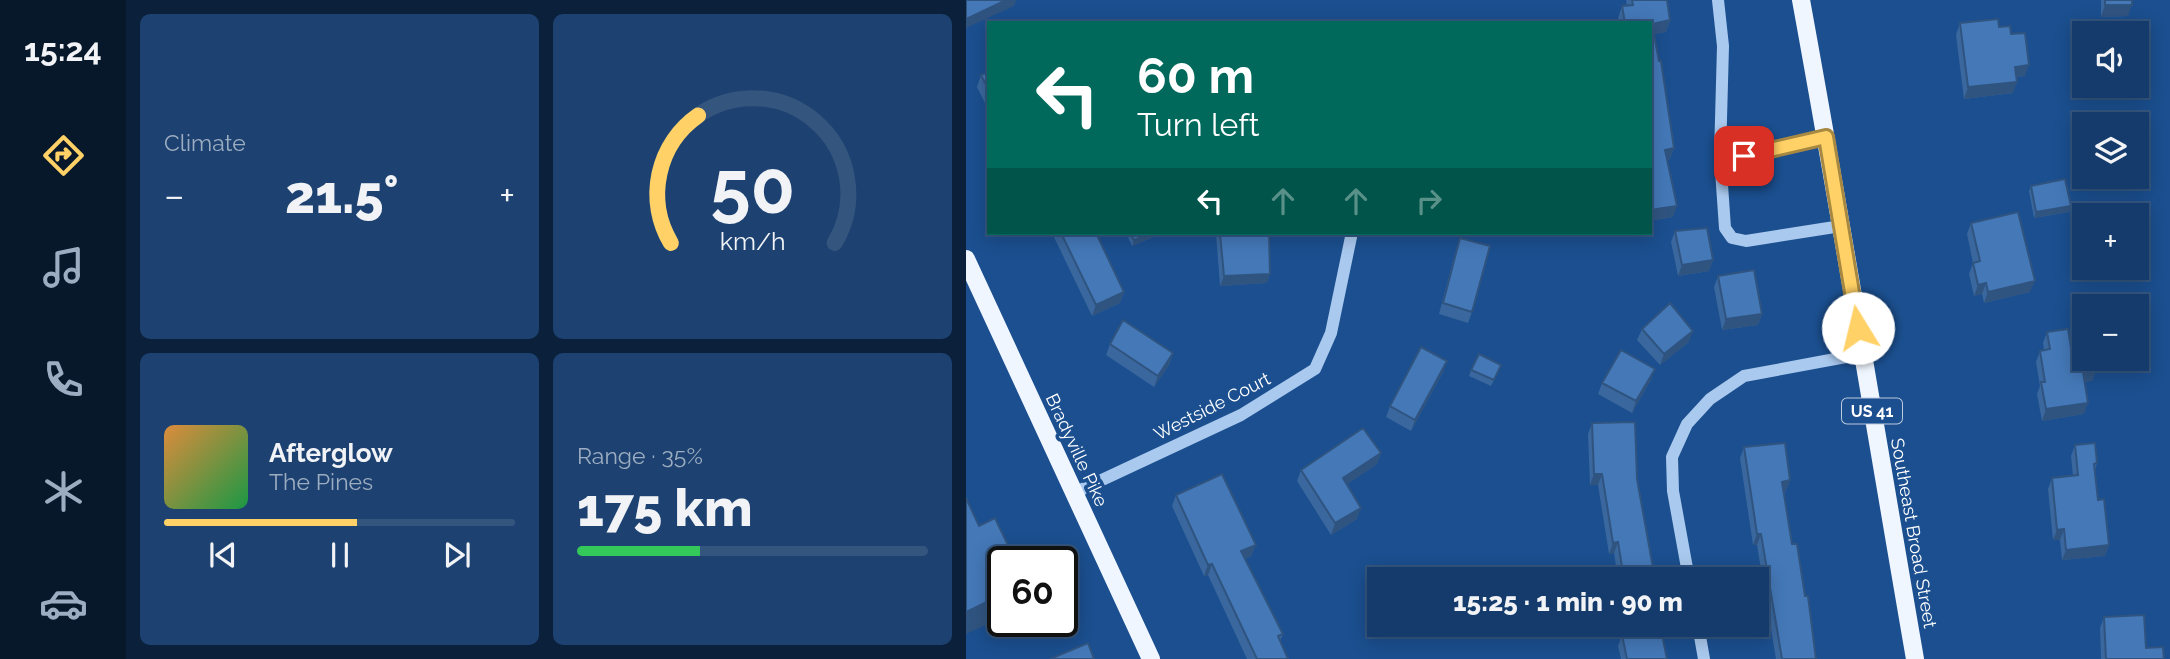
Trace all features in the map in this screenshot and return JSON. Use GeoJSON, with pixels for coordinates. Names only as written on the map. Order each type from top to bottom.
{"type":"FeatureCollection","features":[{"type":"Feature","properties":{"kind":"main road","name":"Southeast Broad Street"},"geometry":{"type":"LineString","coordinates":[[1801,0],[1915,659]]}},
{"type":"Feature","properties":{"kind":"main road","name":"Bradyville Pike"},"geometry":{"type":"LineString","coordinates":[[966,259],[1151,659]]}},
{"type":"Feature","properties":{"kind":"street"},"geometry":{"type":"LineString","coordinates":[[1718,0],[1723,46],[1720,156],[1724,228],[1732,238],[1746,241],[1841,226]]}},
{"type":"Feature","properties":{"kind":"street"},"geometry":{"type":"LineString","coordinates":[[1720,156],[1744,156],[1826,137]]}},
{"type":"Feature","properties":{"kind":"street","name":"Westside Court"},"geometry":{"type":"LineString","coordinates":[[1074,493],[1241,415],[1315,369],[1331,332],[1351,237]]}},
{"type":"Feature","properties":{"kind":"street"},"geometry":{"type":"LineString","coordinates":[[1687,567],[1673,491],[1672,457],[1687,424],[1710,399],[1744,376],[1862,354]]}},
{"type":"Feature","properties":{"kind":"street"},"geometry":{"type":"LineString","coordinates":[[1700,637],[1704,659]]}},
{"type":"Feature","properties":{"kind":"building"},"geometry":{"type":"Polygon","coordinates":[[[966,0],[1006,0],[966,19],[966,0]]]}},
{"type":"Feature","properties":{"kind":"building"},"geometry":{"type":"Polygon","coordinates":[[[1632,0],[1667,0],[1670,20],[1652,24],[1652,21],[1625,21],[1622,6],[1633,5],[1632,0]]]}},
{"type":"Feature","properties":{"kind":"building"},"geometry":{"type":"Polygon","coordinates":[[[2105,0],[2132,0],[2132,5],[2105,5],[2105,0]]]}},
{"type":"Feature","properties":{"kind":"building"},"geometry":{"type":"Polygon","coordinates":[[[1998,19],[1999,27],[2010,26],[2011,34],[2025,33],[2029,65],[2015,67],[2017,82],[1968,87],[1960,23],[1998,19]]]}},
{"type":"Feature","properties":{"kind":"building"},"geometry":{"type":"Polygon","coordinates":[[[1652,24],[1661,61],[1674,148],[1665,150],[1677,206],[1652,210],[1652,24]]]}},
{"type":"Feature","properties":{"kind":"building"},"geometry":{"type":"Polygon","coordinates":[[[987,73],[987,87],[981,75],[987,73]]]}},
{"type":"Feature","properties":{"kind":"building"},"geometry":{"type":"Polygon","coordinates":[[[2065,179],[2071,206],[2036,212],[2031,186],[2065,179]]]}},
{"type":"Feature","properties":{"kind":"building"},"geometry":{"type":"Polygon","coordinates":[[[2018,212],[2035,281],[1988,292],[1986,283],[1978,285],[1973,263],[1980,261],[1971,223],[2018,212]]]}},
{"type":"Feature","properties":{"kind":"building"},"geometry":{"type":"Polygon","coordinates":[[[1707,228],[1713,260],[1682,265],[1675,231],[1707,228]]]}},
{"type":"Feature","properties":{"kind":"building"},"geometry":{"type":"Polygon","coordinates":[[[1062,235],[1097,235],[1124,292],[1096,305],[1062,235]]]}},
{"type":"Feature","properties":{"kind":"building"},"geometry":{"type":"Polygon","coordinates":[[[1131,235],[1147,235],[1134,240],[1131,235]]]}},
{"type":"Feature","properties":{"kind":"building"},"geometry":{"type":"Polygon","coordinates":[[[1220,235],[1269,235],[1270,274],[1224,276],[1220,235]]]}},
{"type":"Feature","properties":{"kind":"building"},"geometry":{"type":"Polygon","coordinates":[[[1460,238],[1490,246],[1472,312],[1443,303],[1460,238]]]}},
{"type":"Feature","properties":{"kind":"building"},"geometry":{"type":"Polygon","coordinates":[[[1754,270],[1762,314],[1726,319],[1718,276],[1754,270]]]}},
{"type":"Feature","properties":{"kind":"building"},"geometry":{"type":"Polygon","coordinates":[[[1670,303],[1693,331],[1664,354],[1642,329],[1670,303]]]}},
{"type":"Feature","properties":{"kind":"building"},"geometry":{"type":"Polygon","coordinates":[[[1123,320],[1173,353],[1158,376],[1110,344],[1123,320]]]}},
{"type":"Feature","properties":{"kind":"building"},"geometry":{"type":"Polygon","coordinates":[[[2068,329],[2072,348],[2072,371],[2090,371],[2083,372],[2088,403],[2046,409],[2041,382],[2045,382],[2040,351],[2050,349],[2047,332],[2068,329]]]}},
{"type":"Feature","properties":{"kind":"building"},"geometry":{"type":"Polygon","coordinates":[[[1421,347],[1447,361],[1415,420],[1390,406],[1421,347]]]}},
{"type":"Feature","properties":{"kind":"building"},"geometry":{"type":"Polygon","coordinates":[[[1621,350],[1655,369],[1636,401],[1602,383],[1621,350]]]}},
{"type":"Feature","properties":{"kind":"building"},"geometry":{"type":"Polygon","coordinates":[[[1479,354],[1501,365],[1494,380],[1471,370],[1479,354]]]}},
{"type":"Feature","properties":{"kind":"building"},"geometry":{"type":"Polygon","coordinates":[[[1635,422],[1637,479],[1653,567],[1622,567],[1618,542],[1613,543],[1602,474],[1594,474],[1592,423],[1635,422]]]}},
{"type":"Feature","properties":{"kind":"building"},"geometry":{"type":"Polygon","coordinates":[[[1363,428],[1381,453],[1343,478],[1361,508],[1335,523],[1301,470],[1363,428]]]}},
{"type":"Feature","properties":{"kind":"building"},"geometry":{"type":"Polygon","coordinates":[[[1785,443],[1790,480],[1782,482],[1792,544],[1797,544],[1805,596],[1808,596],[1816,659],[1782,659],[1769,567],[1767,567],[1761,534],[1757,534],[1744,447],[1785,443]]]}},
{"type":"Feature","properties":{"kind":"building"},"geometry":{"type":"Polygon","coordinates":[[[2095,443],[2097,463],[2094,464],[2098,500],[2104,499],[2109,545],[2066,550],[2064,529],[2057,530],[2052,478],[2078,475],[2075,445],[2095,443]]]}},
{"type":"Feature","properties":{"kind":"building"},"geometry":{"type":"Polygon","coordinates":[[[1222,474],[1256,545],[1241,551],[1283,634],[1278,636],[1288,659],[1257,659],[1212,564],[1208,565],[1176,495],[1222,474]]]}},
{"type":"Feature","properties":{"kind":"building"},"geometry":{"type":"Polygon","coordinates":[[[966,498],[979,526],[995,518],[1008,546],[987,546],[987,602],[966,612],[966,498]]]}},
{"type":"Feature","properties":{"kind":"building"},"geometry":{"type":"Polygon","coordinates":[[[2144,615],[2146,648],[2163,647],[2164,659],[2106,659],[2104,617],[2144,615]]]}},
{"type":"Feature","properties":{"kind":"building"},"geometry":{"type":"Polygon","coordinates":[[[1622,637],[1662,637],[1667,659],[1627,659],[1622,637]]]}},
{"type":"Feature","properties":{"kind":"building"},"geometry":{"type":"Polygon","coordinates":[[[1088,643],[1094,659],[1050,659],[1088,643]]]}},
{"type":"Feature","properties":{"kind":"route"},"geometry":{"type":"LineString","coordinates":[[1744,156],[1826,137],[1858,328]]}}]}
